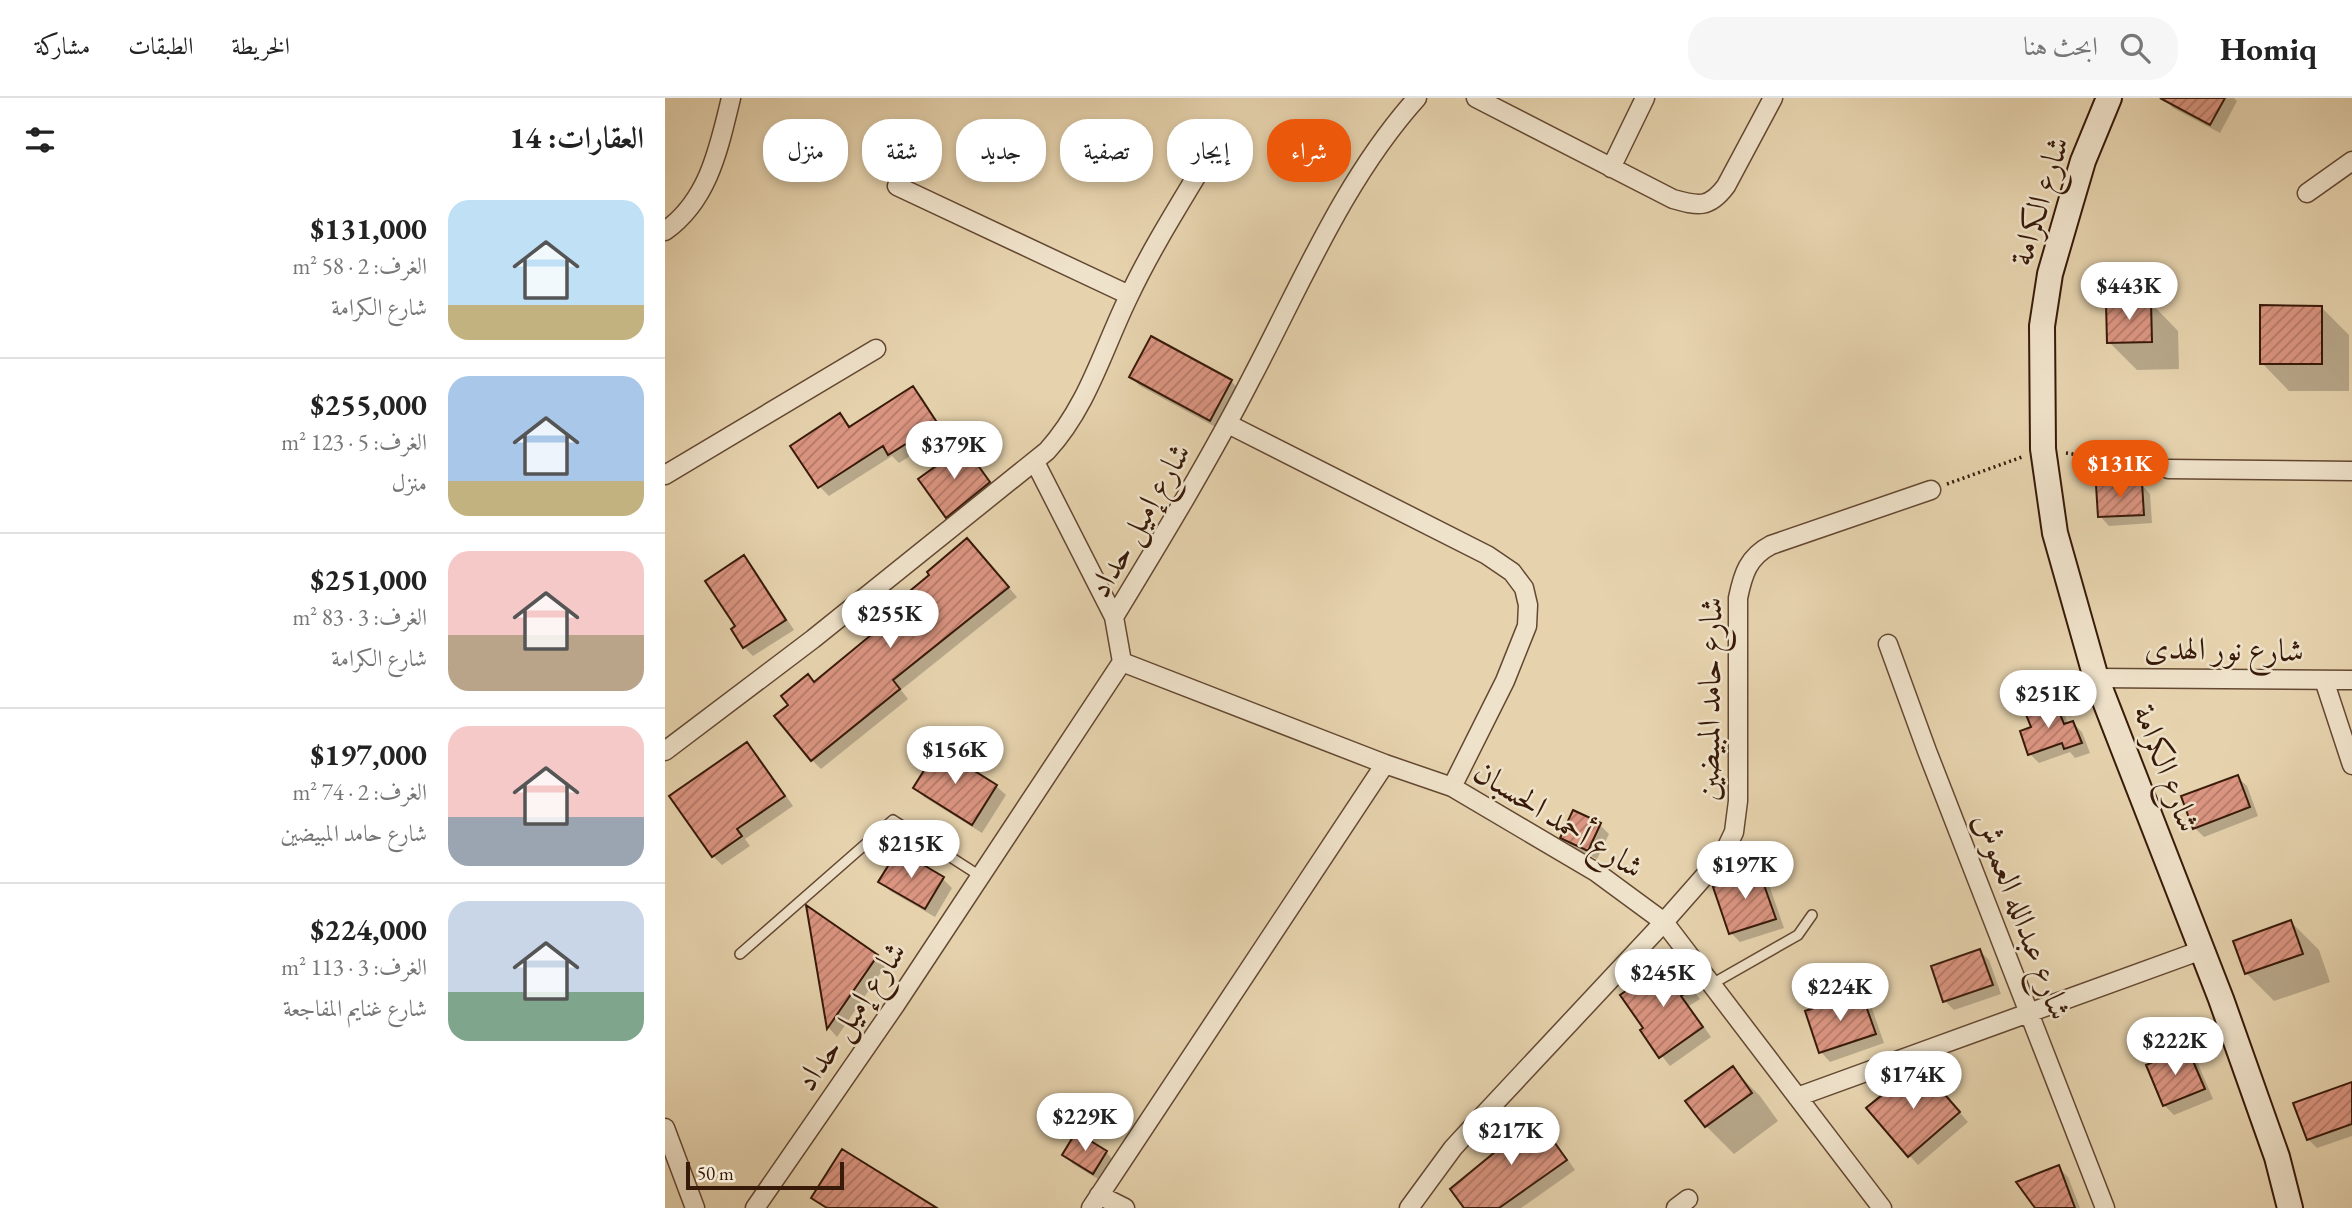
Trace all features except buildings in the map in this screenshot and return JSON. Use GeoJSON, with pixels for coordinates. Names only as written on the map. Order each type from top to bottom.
{"type":"FeatureCollection","features":[{"type":"Feature","properties":{"kind":"street"},"geometry":{"type":"LineString","coordinates":[[665,231],[697,198],[702,189],[716,160],[731,98]]}},
{"type":"Feature","properties":{"kind":"street","name":"شارع إميل حداد"},"geometry":{"type":"LineString","coordinates":[[755,1208],[896,1004],[1122,662],[1114,617],[1228,424],[1339,211],[1371,157],[1417,98]]}},
{"type":"Feature","properties":{"kind":"street"},"geometry":{"type":"LineString","coordinates":[[1476,98],[1673,199],[1693,204],[1707,203],[1717,198],[1773,98]]}},
{"type":"Feature","properties":{"kind":"street"},"geometry":{"type":"LineString","coordinates":[[1611,168],[1645,98]]}},
{"type":"Feature","properties":{"kind":"street","name":"شارع الكرامة"},"geometry":{"type":"LineString","coordinates":[[2109,98],[2083,161],[2050,274],[2042,326],[2043,449],[2055,533],[2096,678],[2202,950],[2277,1157],[2290,1208]]}},
{"type":"Feature","properties":{"kind":"street"},"geometry":{"type":"LineString","coordinates":[[2307,193],[2352,161]]}},
{"type":"Feature","properties":{"kind":"street"},"geometry":{"type":"LineString","coordinates":[[665,751],[813,639],[1035,462],[1062,433],[1087,393],[1129,295],[1194,182]]}},
{"type":"Feature","properties":{"kind":"street"},"geometry":{"type":"LineString","coordinates":[[897,186],[1129,295]]}},
{"type":"Feature","properties":{"kind":"street"},"geometry":{"type":"LineString","coordinates":[[665,475],[876,349]]}},
{"type":"Feature","properties":{"kind":"street"},"geometry":{"type":"LineString","coordinates":[[1228,424],[1487,555],[1513,572],[1524,588],[1528,605],[1527,626],[1505,681],[1452,786]]}},
{"type":"Feature","properties":{"kind":"street"},"geometry":{"type":"LineString","coordinates":[[1035,462],[1114,617]]}},
{"type":"Feature","properties":{"kind":"street"},"geometry":{"type":"LineString","coordinates":[[2168,469],[2352,471]]}},
{"type":"Feature","properties":{"kind":"street","name":"شارع حامد المبيضين"},"geometry":{"type":"LineString","coordinates":[[1409,1208],[1475,1123],[1723,856],[1734,832],[1738,800],[1738,598],[1750,560],[1771,545],[1931,489]]}},
{"type":"Feature","properties":{"kind":"street","name":"شارع عبدالله العموش"},"geometry":{"type":"LineString","coordinates":[[1888,644],[2105,1208]]}},
{"type":"Feature","properties":{"kind":"street","name":"شارع أحمد الحسبان"},"geometry":{"type":"LineString","coordinates":[[1122,662],[1385,764],[1452,786],[1596,872],[1664,922],[1882,1208]]}},
{"type":"Feature","properties":{"kind":"street","name":"شارع نور الهدى"},"geometry":{"type":"LineString","coordinates":[[2096,678],[2352,680]]}},
{"type":"Feature","properties":{"kind":"street"},"geometry":{"type":"LineString","coordinates":[[2324,680],[2352,765]]}},
{"type":"Feature","properties":{"kind":"street"},"geometry":{"type":"LineString","coordinates":[[1125,1208],[1095,1202],[1385,764]]}},
{"type":"Feature","properties":{"kind":"street"},"geometry":{"type":"LineString","coordinates":[[1797,1097],[2202,950]]}},
{"type":"Feature","properties":{"kind":"street"},"geometry":{"type":"LineString","coordinates":[[665,1128],[695,1208]]}},
{"type":"Feature","properties":{"kind":"lane"},"geometry":{"type":"LineString","coordinates":[[740,954],[893,820],[980,876]]}},
{"type":"Feature","properties":{"kind":"lane"},"geometry":{"type":"LineString","coordinates":[[1712,984],[1798,935],[1812,915]]}},
{"type":"Feature","properties":{"kind":"path"},"geometry":{"type":"LineString","coordinates":[[1931,489],[2043,449],[2168,469]]}}]}
